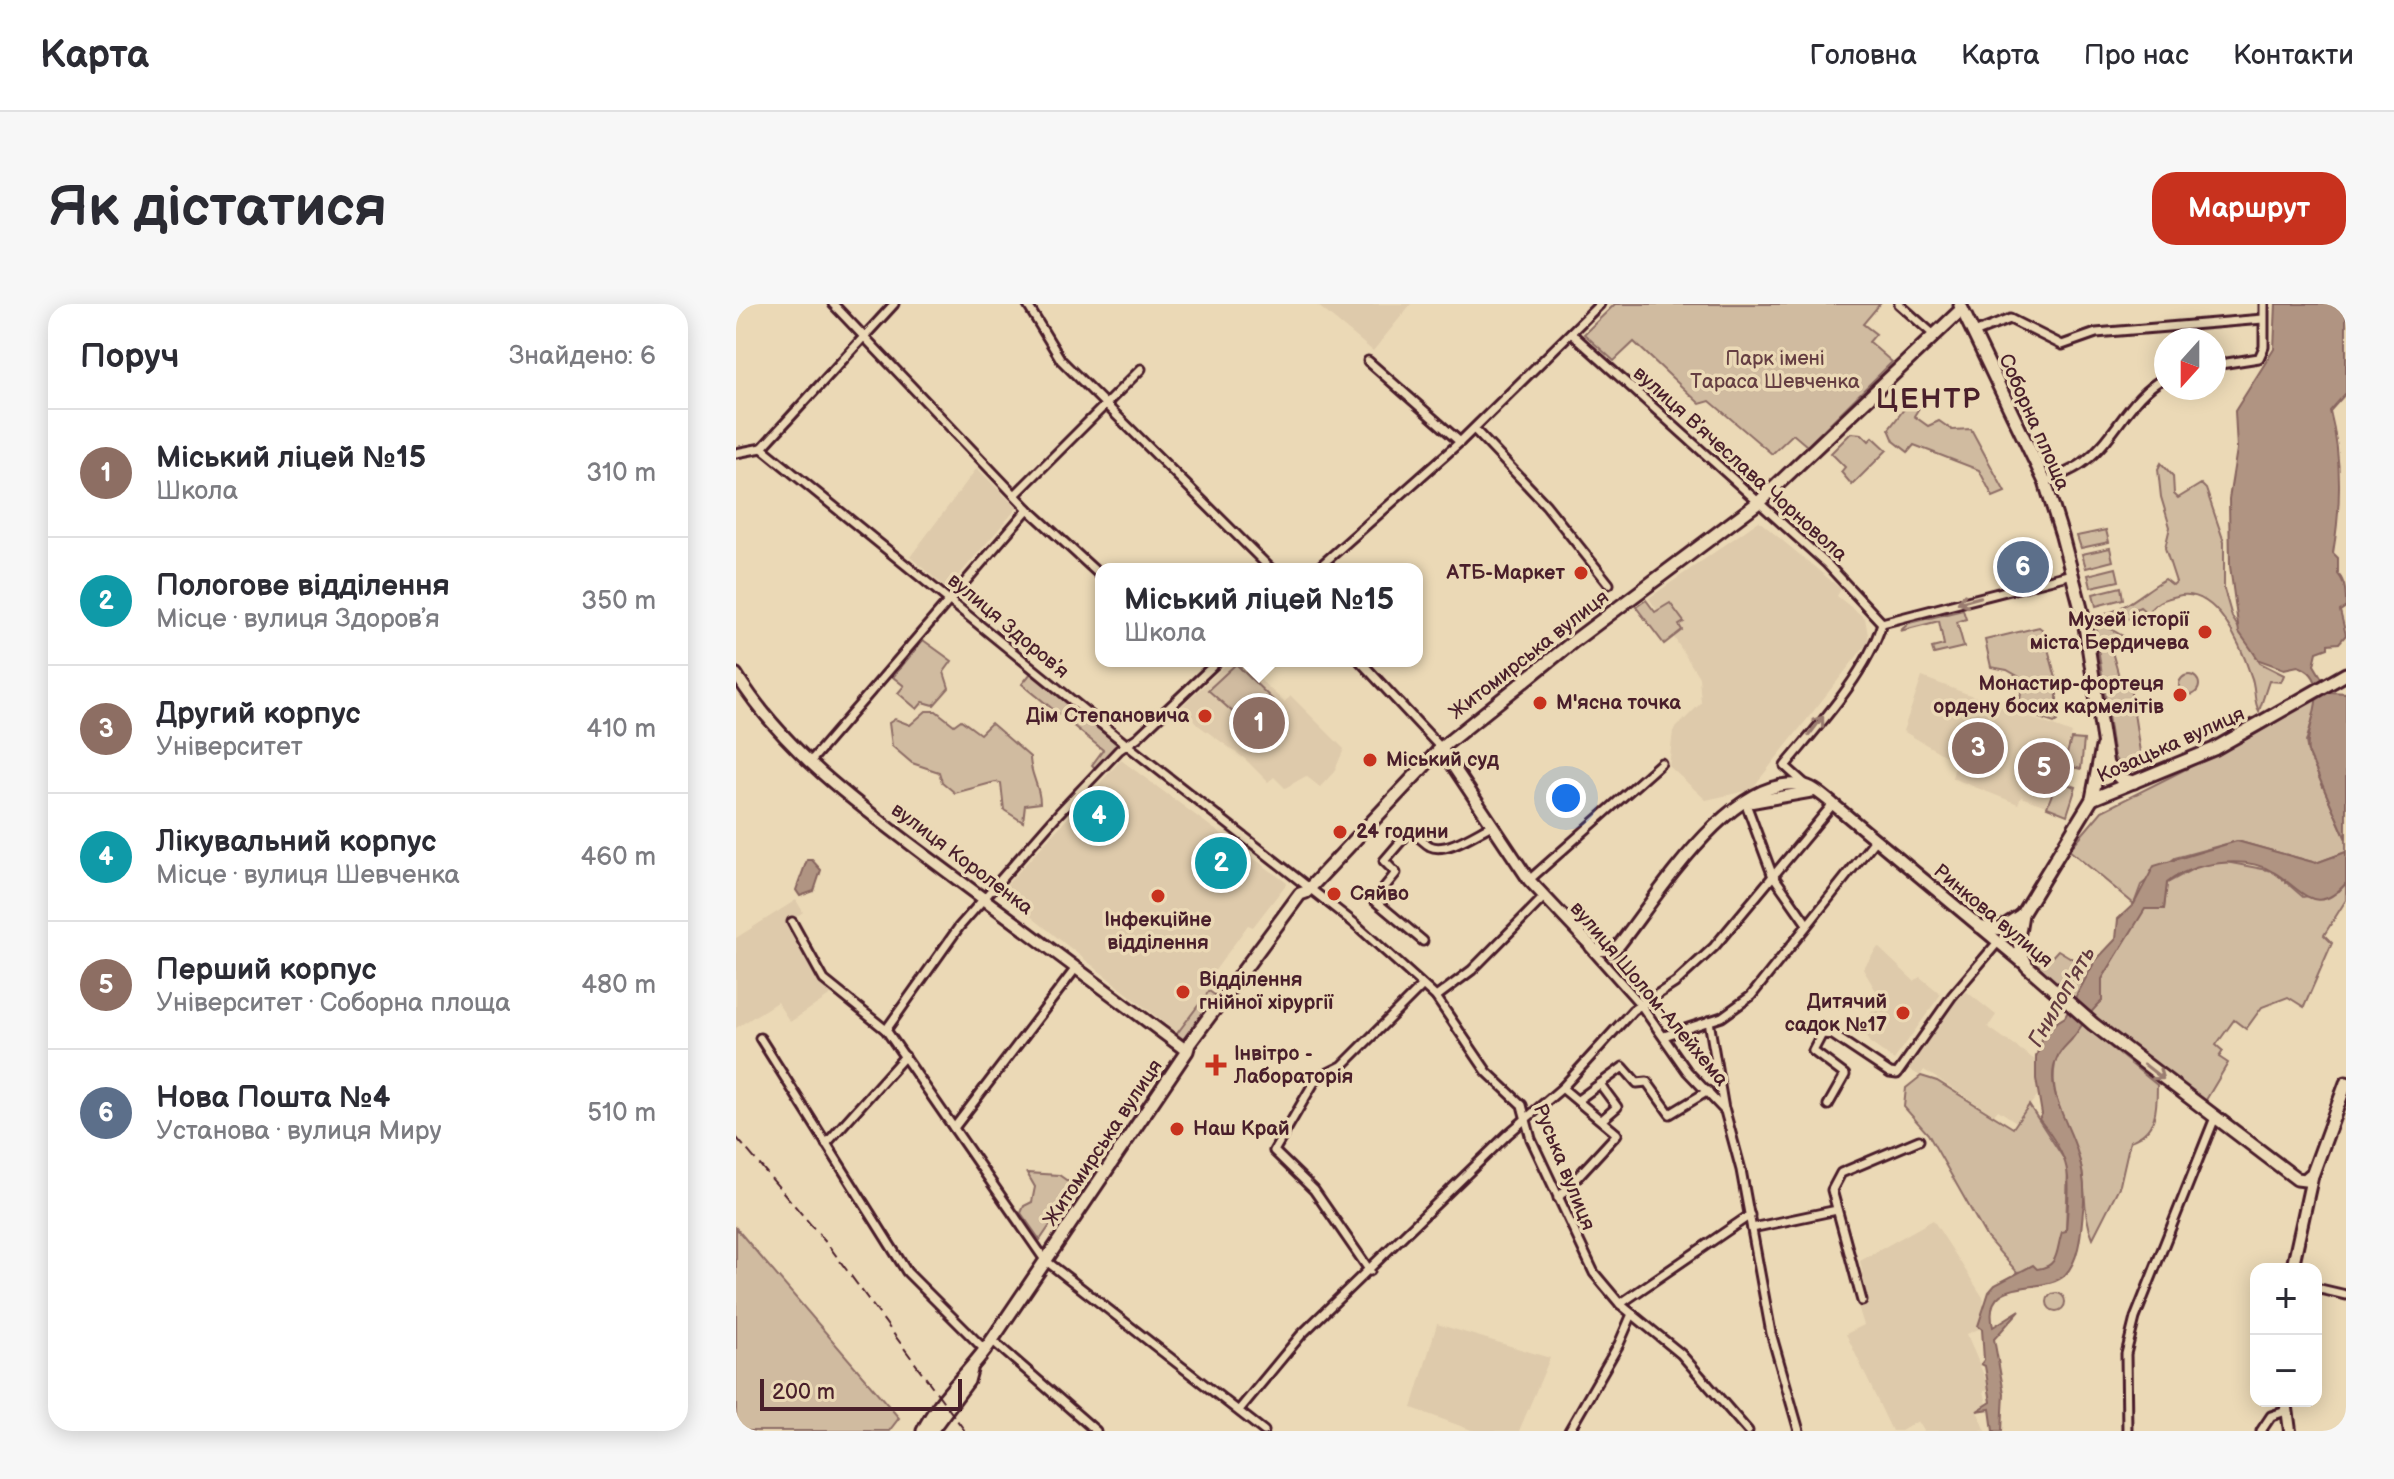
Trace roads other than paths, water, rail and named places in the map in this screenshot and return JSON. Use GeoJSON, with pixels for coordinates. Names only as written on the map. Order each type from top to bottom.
{"type":"FeatureCollection","features":[{"type":"Feature","properties":{"kind":"main road","name":"Житомирська вулиця"},"geometry":{"type":"LineString","coordinates":[[923,1431],[961,1376],[971,1370],[989,1345],[1189,1044],[1300,894],[1308,890],[1441,748],[1574,641],[1759,502],[1961,306]]}},
{"type":"Feature","properties":{"kind":"main road","name":"Соборна площа"},"geometry":{"type":"LineString","coordinates":[[1961,306],[2045,482],[2072,574],[2091,661],[2102,747],[2110,770],[2121,779],[2134,782]]}},
{"type":"Feature","properties":{"kind":"main road","name":"вулиця Короленка"},"geometry":{"type":"LineString","coordinates":[[736,674],[777,731],[810,762],[983,899],[1187,1051]]}},
{"type":"Feature","properties":{"kind":"main road","name":"Козацька вулиця"},"geometry":{"type":"LineString","coordinates":[[2092,799],[2214,749],[2345,675]]}},
{"type":"Feature","properties":{"kind":"main road","name":"Соборна площа"},"geometry":{"type":"LineString","coordinates":[[2092,799],[2102,747]]}},
{"type":"Feature","properties":{"kind":"main road","name":"вулиця Шолом-Алейхема"},"geometry":{"type":"LineString","coordinates":[[1441,748],[1529,880],[1588,946]]}},
{"type":"Feature","properties":{"kind":"main road","name":"Ринкова вулиця"},"geometry":{"type":"LineString","coordinates":[[1805,785],[1833,804],[2093,1024],[2214,1120],[2293,1177]]}},
{"type":"Feature","properties":{"kind":"main road"},"geometry":{"type":"LineString","coordinates":[[1588,946],[1600,952],[1619,945],[1719,821],[1734,808],[1754,795],[1805,785]]}},
{"type":"Feature","properties":{"kind":"main road"},"geometry":{"type":"LineString","coordinates":[[1734,808],[1816,791]]}},
{"type":"Feature","properties":{"kind":"main road"},"geometry":{"type":"LineString","coordinates":[[2027,966],[2018,938],[2022,914],[2092,799]]}},
{"type":"Feature","properties":{"kind":"main road"},"geometry":{"type":"LineString","coordinates":[[1978,926],[1999,929],[2022,914]]}},
{"type":"Feature","properties":{"kind":"main road"},"geometry":{"type":"LineString","coordinates":[[2293,1263],[2302,1211],[2313,1173],[2346,1083]]}},
{"type":"Feature","properties":{"kind":"main road"},"geometry":{"type":"LineString","coordinates":[[2293,1177],[2305,1180],[2313,1173]]}},
{"type":"Feature","properties":{"kind":"main road"},"geometry":{"type":"LineString","coordinates":[[2293,1177],[2301,1190],[2302,1211]]}},
{"type":"Feature","properties":{"kind":"main road"},"geometry":{"type":"LineString","coordinates":[[931,1431],[968,1381],[971,1370]]}},
{"type":"Feature","properties":{"kind":"main road"},"geometry":{"type":"LineString","coordinates":[[2286,1407],[2290,1431]]}},
{"type":"Feature","properties":{"kind":"street"},"geometry":{"type":"LineString","coordinates":[[833,304],[1028,509],[1095,570]]}},
{"type":"Feature","properties":{"kind":"street"},"geometry":{"type":"LineString","coordinates":[[736,453],[762,448],[861,336],[894,304]]}},
{"type":"Feature","properties":{"kind":"street"},"geometry":{"type":"LineString","coordinates":[[1027,304],[1061,360],[1265,563]]}},
{"type":"Feature","properties":{"kind":"street"},"geometry":{"type":"LineString","coordinates":[[1324,563],[1474,429],[1600,304]]}},
{"type":"Feature","properties":{"kind":"street"},"geometry":{"type":"LineString","coordinates":[[1899,304],[1934,335]]}},
{"type":"Feature","properties":{"kind":"street"},"geometry":{"type":"LineString","coordinates":[[2226,363],[2259,358],[2264,347],[2264,304]]}},
{"type":"Feature","properties":{"kind":"street"},"geometry":{"type":"LineString","coordinates":[[1974,333],[2010,319],[2062,345],[2096,333],[2263,319]]}},
{"type":"Feature","properties":{"kind":"street","name":"вулиця Вʼячеслава Чорновола"},"geometry":{"type":"LineString","coordinates":[[1571,333],[1860,596],[1882,623]]}},
{"type":"Feature","properties":{"kind":"street"},"geometry":{"type":"LineString","coordinates":[[1368,361],[1460,442]]}},
{"type":"Feature","properties":{"kind":"street"},"geometry":{"type":"LineString","coordinates":[[1015,495],[1141,369]]}},
{"type":"Feature","properties":{"kind":"street"},"geometry":{"type":"LineString","coordinates":[[2045,482],[2082,464],[2109,437],[2131,403],[2154,386]]}},
{"type":"Feature","properties":{"kind":"street"},"geometry":{"type":"LineString","coordinates":[[1474,429],[1546,505],[1609,584]]}},
{"type":"Feature","properties":{"kind":"street","name":"вулиця Здоровʼя"},"geometry":{"type":"LineString","coordinates":[[762,448],[1308,890]]}},
{"type":"Feature","properties":{"kind":"street"},"geometry":{"type":"LineString","coordinates":[[810,762],[1028,509]]}},
{"type":"Feature","properties":{"kind":"street"},"geometry":{"type":"LineString","coordinates":[[1805,785],[1785,766],[1864,665],[1875,647],[1882,623],[2072,574]]}},
{"type":"Feature","properties":{"kind":"street"},"geometry":{"type":"LineString","coordinates":[[886,1030],[983,899],[1095,774],[1212,667]]}},
{"type":"Feature","properties":{"kind":"street"},"geometry":{"type":"LineString","coordinates":[[1366,667],[1441,748]]}},
{"type":"Feature","properties":{"kind":"street"},"geometry":{"type":"LineString","coordinates":[[1529,880],[1661,763]]}},
{"type":"Feature","properties":{"kind":"street"},"geometry":{"type":"LineString","coordinates":[[1746,804],[1772,874],[1807,924]]}},
{"type":"Feature","properties":{"kind":"street"},"geometry":{"type":"LineString","coordinates":[[1239,1410],[1301,1335],[1562,1088],[1641,1005],[1675,983],[1714,947],[1833,804]]}},
{"type":"Feature","properties":{"kind":"street"},"geometry":{"type":"LineString","coordinates":[[1423,941],[1374,900],[1396,873],[1384,861],[1408,833],[1416,833],[1432,847],[1442,848],[1492,825]]}},
{"type":"Feature","properties":{"kind":"street"},"geometry":{"type":"LineString","coordinates":[[1664,1036],[1722,1017],[1751,996],[1875,840]]}},
{"type":"Feature","properties":{"kind":"street","name":"Руська вулиця"},"geometry":{"type":"LineString","coordinates":[[1308,890],[1354,923],[1436,997],[1487,1072],[1522,1105],[1558,1198],[1594,1273],[1620,1304],[1681,1354],[1748,1431]]}},
{"type":"Feature","properties":{"kind":"street"},"geometry":{"type":"LineString","coordinates":[[1436,997],[1472,970],[1544,897]]}},
{"type":"Feature","properties":{"kind":"street"},"geometry":{"type":"LineString","coordinates":[[792,922],[824,980],[886,1030],[1045,1260],[1264,1431]]}},
{"type":"Feature","properties":{"kind":"street"},"geometry":{"type":"LineString","coordinates":[[1828,1105],[1845,1075],[1813,1051],[1822,1034],[1833,1035],[1890,1073],[1897,1074],[1943,1007],[1998,942]]}},
{"type":"Feature","properties":{"kind":"street","name":"вулиця Шолом-Алейхема"},"geometry":{"type":"LineString","coordinates":[[1588,946],[1641,1005],[1687,1071],[1725,1111],[1750,1215],[1771,1333],[1799,1431]]}},
{"type":"Feature","properties":{"kind":"street"},"geometry":{"type":"LineString","coordinates":[[954,1128],[1076,968]]}},
{"type":"Feature","properties":{"kind":"street"},"geometry":{"type":"LineString","coordinates":[[1370,1271],[1314,1190],[1274,1151],[1316,1079],[1342,1066],[1422,986]]}},
{"type":"Feature","properties":{"kind":"street"},"geometry":{"type":"LineString","coordinates":[[1709,1021],[1725,1111]]}},
{"type":"Feature","properties":{"kind":"street"},"geometry":{"type":"LineString","coordinates":[[760,1038],[907,1272],[989,1345],[1096,1431]]}},
{"type":"Feature","properties":{"kind":"street"},"geometry":{"type":"LineString","coordinates":[[826,1144],[905,1056]]}},
{"type":"Feature","properties":{"kind":"street"},"geometry":{"type":"LineString","coordinates":[[1578,1100],[1623,1067],[1637,1083],[1647,1082],[1670,1114],[1708,1091]]}},
{"type":"Feature","properties":{"kind":"street"},"geometry":{"type":"LineString","coordinates":[[1600,1084],[1617,1107],[1603,1119]]}},
{"type":"Feature","properties":{"kind":"street"},"geometry":{"type":"LineString","coordinates":[[1558,1198],[1617,1137],[1615,1129],[1562,1088]]}},
{"type":"Feature","properties":{"kind":"street"},"geometry":{"type":"LineString","coordinates":[[2127,1431],[2126,1354],[2135,1318],[2214,1120]]}},
{"type":"Feature","properties":{"kind":"street"},"geometry":{"type":"LineString","coordinates":[[1862,1301],[1832,1190],[1836,1177],[1919,1140]]}},
{"type":"Feature","properties":{"kind":"street"},"geometry":{"type":"LineString","coordinates":[[1752,1228],[1837,1210]]}},
{"type":"Feature","properties":{"kind":"street"},"geometry":{"type":"LineString","coordinates":[[1620,1304],[1750,1215]]}},
{"type":"Feature","properties":{"kind":"street"},"geometry":{"type":"LineString","coordinates":[[2322,1289],[2346,1295]]}},
{"type":"Feature","properties":{"kind":"street"},"geometry":{"type":"LineString","coordinates":[[1569,1431],[1619,1344],[1632,1314]]}},
{"type":"Feature","properties":{"kind":"street"},"geometry":{"type":"LineString","coordinates":[[2261,1431],[2271,1416],[2284,1407]]}},
{"type":"Feature","properties":{"kind":"railway"},"geometry":{"type":"LineString","coordinates":[[736,1137],[829,1246],[965,1431]]}},
{"type":"Feature","properties":{"kind":"place","name":"Нова Пошта №4"},"geometry":{"type":"Point","coordinates":[2023,567]}},
{"type":"Feature","properties":{"kind":"place","name":"АТБ-Маркет"},"geometry":{"type":"Point","coordinates":[1581,573]}},
{"type":"Feature","properties":{"kind":"place","name":"Музей історії міста Бердичева"},"geometry":{"type":"Point","coordinates":[2205,632]}},
{"type":"Feature","properties":{"kind":"place","name":"Монастир-фортеця ордену босих кармелітів"},"geometry":{"type":"Point","coordinates":[2180,695]}},
{"type":"Feature","properties":{"kind":"place","name":"М'ясна точка"},"geometry":{"type":"Point","coordinates":[1540,703]}},
{"type":"Feature","properties":{"kind":"place","name":"Дім Степановича"},"geometry":{"type":"Point","coordinates":[1205,716]}},
{"type":"Feature","properties":{"kind":"place","name":"Міський ліцей №15"},"geometry":{"type":"Point","coordinates":[1259,723]}},
{"type":"Feature","properties":{"kind":"place","name":"Другий корпус"},"geometry":{"type":"Point","coordinates":[1978,748]}},
{"type":"Feature","properties":{"kind":"place","name":"Міський суд"},"geometry":{"type":"Point","coordinates":[1370,760]}},
{"type":"Feature","properties":{"kind":"place","name":"Перший корпус"},"geometry":{"type":"Point","coordinates":[2044,768]}},
{"type":"Feature","properties":{"kind":"place","name":"Лікувальний корпус"},"geometry":{"type":"Point","coordinates":[1099,816]}},
{"type":"Feature","properties":{"kind":"place","name":"24 години"},"geometry":{"type":"Point","coordinates":[1340,832]}},
{"type":"Feature","properties":{"kind":"place","name":"Пологове відділення"},"geometry":{"type":"Point","coordinates":[1221,863]}},
{"type":"Feature","properties":{"kind":"place","name":"Сяйво"},"geometry":{"type":"Point","coordinates":[1334,894]}},
{"type":"Feature","properties":{"kind":"place","name":"Інфекційне відділення"},"geometry":{"type":"Point","coordinates":[1158,896]}},
{"type":"Feature","properties":{"kind":"place","name":"Відділення гнійної хірургії"},"geometry":{"type":"Point","coordinates":[1183,992]}},
{"type":"Feature","properties":{"kind":"place","name":"Дитячий садок №17"},"geometry":{"type":"Point","coordinates":[1903,1013]}},
{"type":"Feature","properties":{"kind":"place","name":"Інвітро - Лабораторія"},"geometry":{"type":"Point","coordinates":[1216,1065]}},
{"type":"Feature","properties":{"kind":"place","name":"Наш Край"},"geometry":{"type":"Point","coordinates":[1177,1129]}},
{"type":"Feature","properties":{"kind":"district","name":"ЦЕНТР"},"geometry":{"type":"Point","coordinates":[1929,399]}},
{"type":"Feature","properties":{"kind":"park label","name":"Парк імені Тараса Шевченка"},"geometry":{"type":"Point","coordinates":[1775,370]}},
{"type":"Feature","properties":{"kind":"water label","name":"Гнилоп'ять"},"geometry":{"type":"Point","coordinates":[2062,997]}}]}
